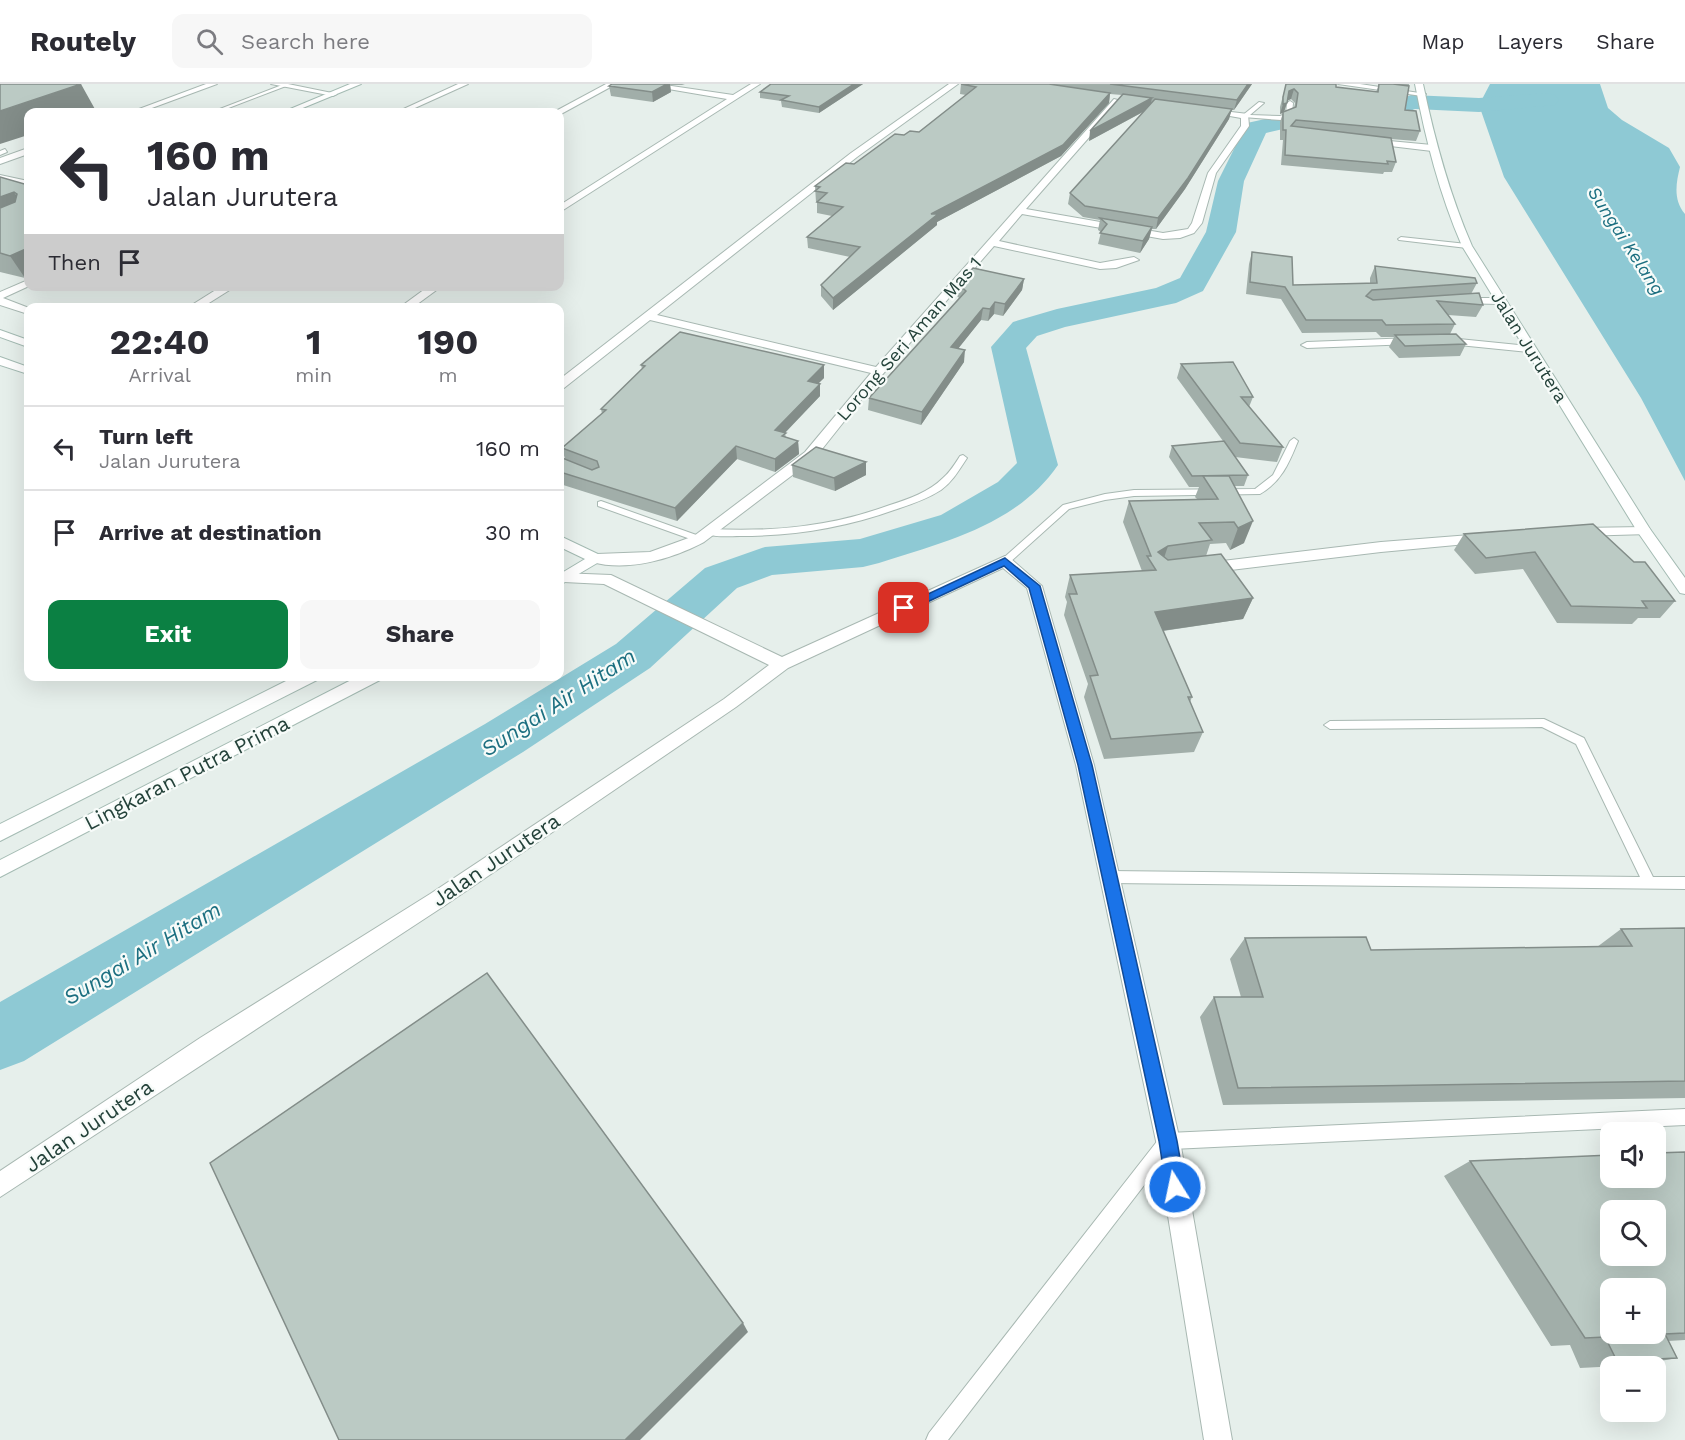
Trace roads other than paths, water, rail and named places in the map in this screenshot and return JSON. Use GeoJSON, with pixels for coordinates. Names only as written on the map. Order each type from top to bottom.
{"type":"FeatureCollection","features":[{"type":"Feature","properties":{"kind":"street"},"geometry":{"type":"LineString","coordinates":[[146,108],[213,84]]}},
{"type":"Feature","properties":{"kind":"street"},"geometry":{"type":"LineString","coordinates":[[275,84],[333,94]]}},
{"type":"Feature","properties":{"kind":"street"},"geometry":{"type":"LineString","coordinates":[[297,108],[357,84]]}},
{"type":"Feature","properties":{"kind":"street"},"geometry":{"type":"LineString","coordinates":[[410,108],[464,84]]}},
{"type":"Feature","properties":{"kind":"street"},"geometry":{"type":"LineString","coordinates":[[564,109],[612,84]]}},
{"type":"Feature","properties":{"kind":"street"},"geometry":{"type":"LineString","coordinates":[[643,84],[735,98]]}},
{"type":"Feature","properties":{"kind":"street"},"geometry":{"type":"LineString","coordinates":[[564,206],[756,84]]}},
{"type":"Feature","properties":{"kind":"street"},"geometry":{"type":"LineString","coordinates":[[564,382],[854,155],[954,84]]}},
{"type":"Feature","properties":{"kind":"street"},"geometry":{"type":"LineString","coordinates":[[1341,84],[1424,102]]}},
{"type":"Feature","properties":{"kind":"street","name":"Jalan Jurutera"},"geometry":{"type":"LineString","coordinates":[[1419,84],[1432,148],[1447,200],[1467,246],[1644,531],[1685,589]]}},
{"type":"Feature","properties":{"kind":"street","name":"Lorong Seri Aman Mas 1"},"geometry":{"type":"LineString","coordinates":[[597,559],[642,560],[678,550],[709,532],[810,455],[878,371],[1117,101]]}},
{"type":"Feature","properties":{"kind":"street"},"geometry":{"type":"LineString","coordinates":[[1019,211],[1163,236],[1180,235],[1191,231],[1197,223],[1212,172],[1245,126],[1245,116],[1198,111]]}},
{"type":"Feature","properties":{"kind":"street"},"geometry":{"type":"LineString","coordinates":[[1357,140],[1432,148]]}},
{"type":"Feature","properties":{"kind":"street"},"geometry":{"type":"LineString","coordinates":[[0,161],[24,152]]}},
{"type":"Feature","properties":{"kind":"street"},"geometry":{"type":"LineString","coordinates":[[0,178],[24,183]]}},
{"type":"Feature","properties":{"kind":"street"},"geometry":{"type":"LineString","coordinates":[[992,243],[1100,266],[1134,260]]}},
{"type":"Feature","properties":{"kind":"street"},"geometry":{"type":"LineString","coordinates":[[0,296],[24,285]]}},
{"type":"Feature","properties":{"kind":"street"},"geometry":{"type":"LineString","coordinates":[[201,303],[222,291]]}},
{"type":"Feature","properties":{"kind":"street"},"geometry":{"type":"LineString","coordinates":[[412,303],[430,291]]}},
{"type":"Feature","properties":{"kind":"street"},"geometry":{"type":"LineString","coordinates":[[0,301],[24,310]]}},
{"type":"Feature","properties":{"kind":"street"},"geometry":{"type":"LineString","coordinates":[[1448,302],[1500,301]]}},
{"type":"Feature","properties":{"kind":"street"},"geometry":{"type":"LineString","coordinates":[[648,316],[878,371]]}},
{"type":"Feature","properties":{"kind":"street"},"geometry":{"type":"LineString","coordinates":[[0,333],[24,342]]}},
{"type":"Feature","properties":{"kind":"street"},"geometry":{"type":"LineString","coordinates":[[1307,345],[1439,340],[1529,349]]}},
{"type":"Feature","properties":{"kind":"street"},"geometry":{"type":"LineString","coordinates":[[0,361],[24,370]]}},
{"type":"Feature","properties":{"kind":"street"},"geometry":{"type":"LineString","coordinates":[[1566,533],[1644,531]]}},
{"type":"Feature","properties":{"kind":"street"},"geometry":{"type":"LineString","coordinates":[[1196,570],[1382,547],[1497,538]]}},
{"type":"Feature","properties":{"kind":"street"},"geometry":{"type":"LineString","coordinates":[[564,547],[597,559],[607,567],[606,579]]}},
{"type":"Feature","properties":{"kind":"street"},"geometry":{"type":"LineString","coordinates":[[564,576],[597,559]]}},
{"type":"Feature","properties":{"kind":"street"},"geometry":{"type":"LineString","coordinates":[[1005,561],[1034,586],[1085,765],[1168,1141],[1218,1440]]}},
{"type":"Feature","properties":{"kind":"street","name":"Jalan Jurutera"},"geometry":{"type":"LineString","coordinates":[[0,1185],[208,1046],[437,900],[730,703],[782,664],[1005,561]]}},
{"type":"Feature","properties":{"kind":"street"},"geometry":{"type":"LineString","coordinates":[[564,578],[606,579],[782,664]]}},
{"type":"Feature","properties":{"kind":"street","name":"Lingkaran Putra Prima"},"geometry":{"type":"LineString","coordinates":[[0,833],[301,681]]}},
{"type":"Feature","properties":{"kind":"street","name":"Lingkaran Putra Prima"},"geometry":{"type":"LineString","coordinates":[[0,869],[364,681]]}},
{"type":"Feature","properties":{"kind":"lane"},"geometry":{"type":"LineString","coordinates":[[226,108],[284,86]]}},
{"type":"Feature","properties":{"kind":"lane"},"geometry":{"type":"LineString","coordinates":[[1245,116],[1261,103]]}},
{"type":"Feature","properties":{"kind":"lane"},"geometry":{"type":"LineString","coordinates":[[1245,116],[1281,118],[1289,115],[1290,103]]}},
{"type":"Feature","properties":{"kind":"lane"},"geometry":{"type":"LineString","coordinates":[[1401,239],[1467,246]]}},
{"type":"Feature","properties":{"kind":"lane"},"geometry":{"type":"LineString","coordinates":[[1005,561],[1066,507],[1076,504],[1134,493],[1257,492],[1271,485],[1279,476],[1293,441]]}},
{"type":"Feature","properties":{"kind":"lane"},"geometry":{"type":"LineString","coordinates":[[709,532],[815,528],[891,508],[927,494],[947,481],[963,458]]}},
{"type":"Feature","properties":{"kind":"lane"},"geometry":{"type":"LineString","coordinates":[[601,504],[699,539]]}},
{"type":"Feature","properties":{"kind":"lane"},"geometry":{"type":"LineString","coordinates":[[1329,725],[1544,723],[1580,741],[1649,882]]}},
{"type":"Feature","properties":{"kind":"lane"},"geometry":{"type":"LineString","coordinates":[[1109,877],[1685,883]]}},
{"type":"Feature","properties":{"kind":"lane"},"geometry":{"type":"LineString","coordinates":[[936,1440],[1168,1141],[1685,1117]]}},
{"type":"Feature","properties":{"kind":"water","name":"Sungai Kelang"},"geometry":{"type":"Polygon","coordinates":[[[1490,84],[1600,84],[1608,108],[1622,120],[1669,148],[1680,167],[1677,197],[1685,214],[1685,481],[1641,398],[1504,177],[1479,105],[1490,84]]]}},
{"type":"Feature","properties":{"kind":"waterway","name":"Sungai Air Hitam"},"geometry":{"type":"LineString","coordinates":[[0,1038],[504,738],[633,656],[721,578],[765,561],[863,553],[956,524],[1013,491],[1038,465],[1008,347],[1025,329],[1057,319],[1165,296],[1192,284],[1221,232],[1231,181],[1256,128],[1327,112],[1392,111],[1411,102],[1479,105],[1547,100]]}}]}
